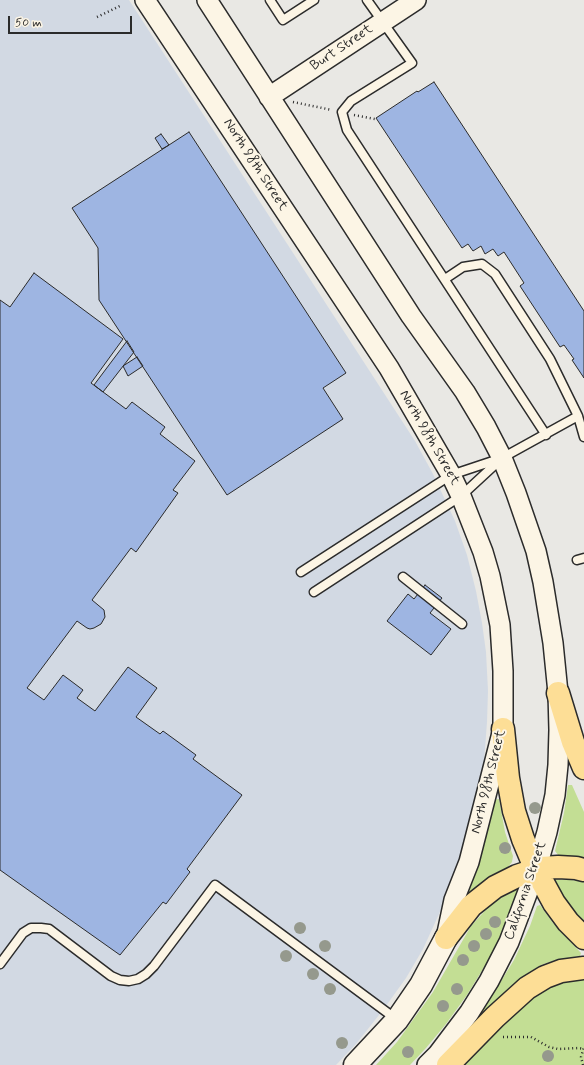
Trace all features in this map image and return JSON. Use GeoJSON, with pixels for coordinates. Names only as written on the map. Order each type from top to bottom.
{"type":"FeatureCollection","features":[{"type":"Feature","properties":{"kind":"highway"},"geometry":{"type":"LineString","coordinates":[[558,693],[573,742],[584,768]]}},
{"type":"Feature","properties":{"kind":"highway"},"geometry":{"type":"LineString","coordinates":[[503,729],[508,778],[514,811],[523,840],[536,870],[554,903],[568,922],[584,938]]}},
{"type":"Feature","properties":{"kind":"highway"},"geometry":{"type":"LineString","coordinates":[[446,938],[471,906],[482,896],[495,887],[517,876],[536,870],[558,867],[584,870]]}},
{"type":"Feature","properties":{"kind":"highway"},"geometry":{"type":"LineString","coordinates":[[448,1065],[495,1017],[527,988],[550,975],[561,971],[584,968]]}},
{"type":"Feature","properties":{"kind":"main road"},"geometry":{"type":"LineString","coordinates":[[355,1065],[397,1020],[421,985],[446,938]]}},
{"type":"Feature","properties":{"kind":"street","name":"North 98th Street"},"geometry":{"type":"LineString","coordinates":[[145,0],[389,368],[462,496],[478,538],[496,602],[500,625],[503,671],[503,729],[469,862],[454,900],[446,938]]}},
{"type":"Feature","properties":{"kind":"street"},"geometry":{"type":"LineString","coordinates":[[208,0],[411,316],[465,392],[486,427],[502,458],[526,520],[539,566],[551,628],[558,693]]}},
{"type":"Feature","properties":{"kind":"street","name":"Burt Street"},"geometry":{"type":"LineString","coordinates":[[269,97],[416,0]]}},
{"type":"Feature","properties":{"kind":"street","name":"California Street"},"geometry":{"type":"LineString","coordinates":[[427,1065],[438,1054],[465,1019],[489,981],[509,942],[536,870],[547,832],[555,795],[558,765],[558,693]]}},
{"type":"Feature","properties":{"kind":"lane"},"geometry":{"type":"LineString","coordinates":[[270,0],[283,20],[314,0]]}},
{"type":"Feature","properties":{"kind":"lane"},"geometry":{"type":"LineString","coordinates":[[367,0],[412,63],[351,101],[342,112],[348,130],[546,434]]}},
{"type":"Feature","properties":{"kind":"lane"},"geometry":{"type":"LineString","coordinates":[[445,279],[463,267],[482,264],[495,274],[550,359],[578,416],[584,437]]}},
{"type":"Feature","properties":{"kind":"lane"},"geometry":{"type":"LineString","coordinates":[[301,572],[451,475],[502,458],[578,416]]}},
{"type":"Feature","properties":{"kind":"lane"},"geometry":{"type":"LineString","coordinates":[[314,592],[462,496],[502,458]]}},
{"type":"Feature","properties":{"kind":"lane"},"geometry":{"type":"LineString","coordinates":[[402,577],[462,624]]}},
{"type":"Feature","properties":{"kind":"lane"},"geometry":{"type":"LineString","coordinates":[[0,964],[23,933],[31,928],[41,928],[49,929],[111,976],[120,980],[129,981],[138,979],[154,966],[215,885],[397,1020]]}},
{"type":"Feature","properties":{"kind":"path"},"geometry":{"type":"LineString","coordinates":[[96,17],[120,6]]}},
{"type":"Feature","properties":{"kind":"path"},"geometry":{"type":"LineString","coordinates":[[500,1036],[530,1037],[554,1048],[584,1048],[581,1057],[583,1065]]}},
{"type":"Feature","properties":{"kind":"shaded area"},"geometry":{"type":"Polygon","coordinates":[[[0,0],[129,0],[415,441],[433,474],[455,521],[467,555],[482,623],[486,652],[488,691],[484,762],[476,804],[457,870],[423,949],[406,978],[383,1010],[356,1044],[336,1065],[0,1065],[0,0]]]}},
{"type":"Feature","properties":{"kind":"green space"},"geometry":{"type":"Polygon","coordinates":[[[568,785],[572,785],[584,812],[584,858],[559,856],[555,851],[564,813],[568,785]]]}},
{"type":"Feature","properties":{"kind":"green space"},"geometry":{"type":"Polygon","coordinates":[[[499,799],[505,832],[513,856],[512,862],[507,868],[491,875],[466,897],[464,897],[493,800],[499,799]]]}},
{"type":"Feature","properties":{"kind":"green space"},"geometry":{"type":"Polygon","coordinates":[[[556,879],[584,881],[584,923],[555,885],[556,879]]]}},
{"type":"Feature","properties":{"kind":"green space"},"geometry":{"type":"Polygon","coordinates":[[[515,888],[519,890],[504,930],[491,956],[467,995],[446,1024],[410,1065],[376,1065],[397,1042],[433,992],[471,926],[491,904],[515,888]]]}},
{"type":"Feature","properties":{"kind":"green space"},"geometry":{"type":"Polygon","coordinates":[[[540,905],[553,923],[581,953],[580,956],[555,960],[541,965],[512,985],[483,1014],[482,1012],[514,960],[530,926],[537,906],[540,905]]]}},
{"type":"Feature","properties":{"kind":"green space"},"geometry":{"type":"Polygon","coordinates":[[[584,977],[584,1065],[465,1065],[529,998],[555,983],[584,977]]]}},
{"type":"Feature","properties":{"kind":"building"},"geometry":{"type":"Polygon","coordinates":[[[434,82],[584,311],[584,378],[572,360],[574,359],[564,345],[560,347],[520,286],[524,283],[504,252],[498,256],[493,249],[485,254],[481,246],[473,251],[468,244],[462,248],[376,118],[417,91],[418,92],[434,82]]]}},
{"type":"Feature","properties":{"kind":"building"},"geometry":{"type":"Polygon","coordinates":[[[189,132],[346,373],[323,388],[343,419],[227,495],[99,300],[98,248],[72,208],[189,132]]]}},
{"type":"Feature","properties":{"kind":"building"},"geometry":{"type":"Polygon","coordinates":[[[161,134],[169,145],[162,149],[155,138],[161,134]]]}},
{"type":"Feature","properties":{"kind":"building"},"geometry":{"type":"Polygon","coordinates":[[[34,273],[123,339],[91,383],[126,409],[132,402],[165,427],[160,434],[195,461],[173,490],[178,493],[136,552],[131,548],[92,600],[104,610],[105,617],[101,624],[90,629],[77,621],[27,688],[44,700],[63,675],[83,690],[77,698],[95,711],[128,667],[157,688],[136,717],[160,734],[163,731],[196,755],[193,759],[242,795],[187,869],[190,872],[166,904],[163,902],[120,955],[0,870],[0,300],[10,307],[34,273]]]}},
{"type":"Feature","properties":{"kind":"building"},"geometry":{"type":"Polygon","coordinates":[[[127,341],[134,352],[103,392],[94,385],[127,341]]]}},
{"type":"Feature","properties":{"kind":"building"},"geometry":{"type":"Polygon","coordinates":[[[137,357],[143,366],[128,376],[123,366],[137,357]]]}},
{"type":"Feature","properties":{"kind":"building"},"geometry":{"type":"Polygon","coordinates":[[[425,585],[442,598],[430,613],[451,629],[431,655],[387,621],[408,594],[414,599],[425,585]]]}}]}
